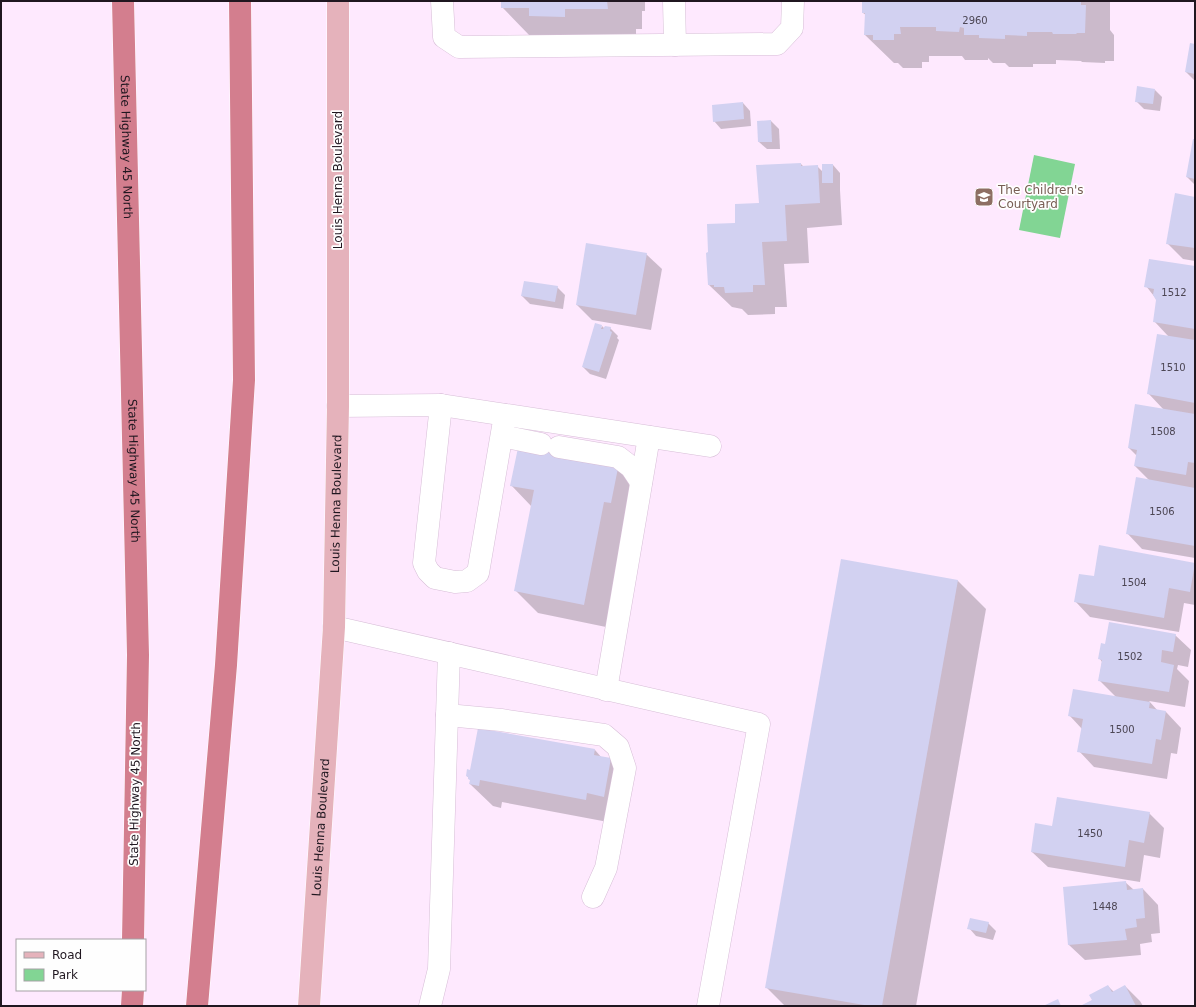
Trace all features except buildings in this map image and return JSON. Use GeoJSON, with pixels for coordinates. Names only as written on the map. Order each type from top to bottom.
{"type":"FeatureCollection","features":[{"type":"Feature","properties":{"kind":"highway","name":"State Highway 45 North"},"geometry":{"type":"LineString","coordinates":[[123,1],[138,655],[133,939]]}},
{"type":"Feature","properties":{"kind":"highway"},"geometry":{"type":"LineString","coordinates":[[198,1006],[226,665],[244,380],[240,1]]}},
{"type":"Feature","properties":{"kind":"highway"},"geometry":{"type":"LineString","coordinates":[[132,1006],[133,991]]}},
{"type":"Feature","properties":{"kind":"main road","name":"Louis Henna Boulevard"},"geometry":{"type":"LineString","coordinates":[[309,1006],[334,626],[338,406],[338,1]]}},
{"type":"Feature","properties":{"kind":"lane"},"geometry":{"type":"LineString","coordinates":[[442,1],[444,36],[459,47],[777,44],[792,28],[793,1]]}},
{"type":"Feature","properties":{"kind":"lane"},"geometry":{"type":"LineString","coordinates":[[674,1],[675,45]]}},
{"type":"Feature","properties":{"kind":"lane"},"geometry":{"type":"LineString","coordinates":[[338,406],[441,405],[710,446]]}},
{"type":"Feature","properties":{"kind":"lane"},"geometry":{"type":"LineString","coordinates":[[441,405],[424,563],[428,571],[435,578],[455,582],[467,581],[478,573],[505,415]]}},
{"type":"Feature","properties":{"kind":"lane"},"geometry":{"type":"LineString","coordinates":[[502,436],[550,446],[618,457],[631,467],[641,482]]}},
{"type":"Feature","properties":{"kind":"lane"},"geometry":{"type":"LineString","coordinates":[[606,690],[649,437]]}},
{"type":"Feature","properties":{"kind":"lane"},"geometry":{"type":"LineString","coordinates":[[334,626],[449,654],[759,724],[708,1006]]}},
{"type":"Feature","properties":{"kind":"lane"},"geometry":{"type":"LineString","coordinates":[[430,1006],[439,969],[449,654]]}},
{"type":"Feature","properties":{"kind":"lane"},"geometry":{"type":"LineString","coordinates":[[447,714],[501,720],[604,735],[618,746],[625,768],[606,868],[593,897]]}},
{"type":"Feature","properties":{"kind":"green space"},"geometry":{"type":"Polygon","coordinates":[[[1034,155],[1075,164],[1060,238],[1019,230],[1034,155]]]}},
{"type":"Feature","properties":{"kind":"place","name":"The Children's Courtyard"},"geometry":{"type":"Point","coordinates":[984,197]}}]}
